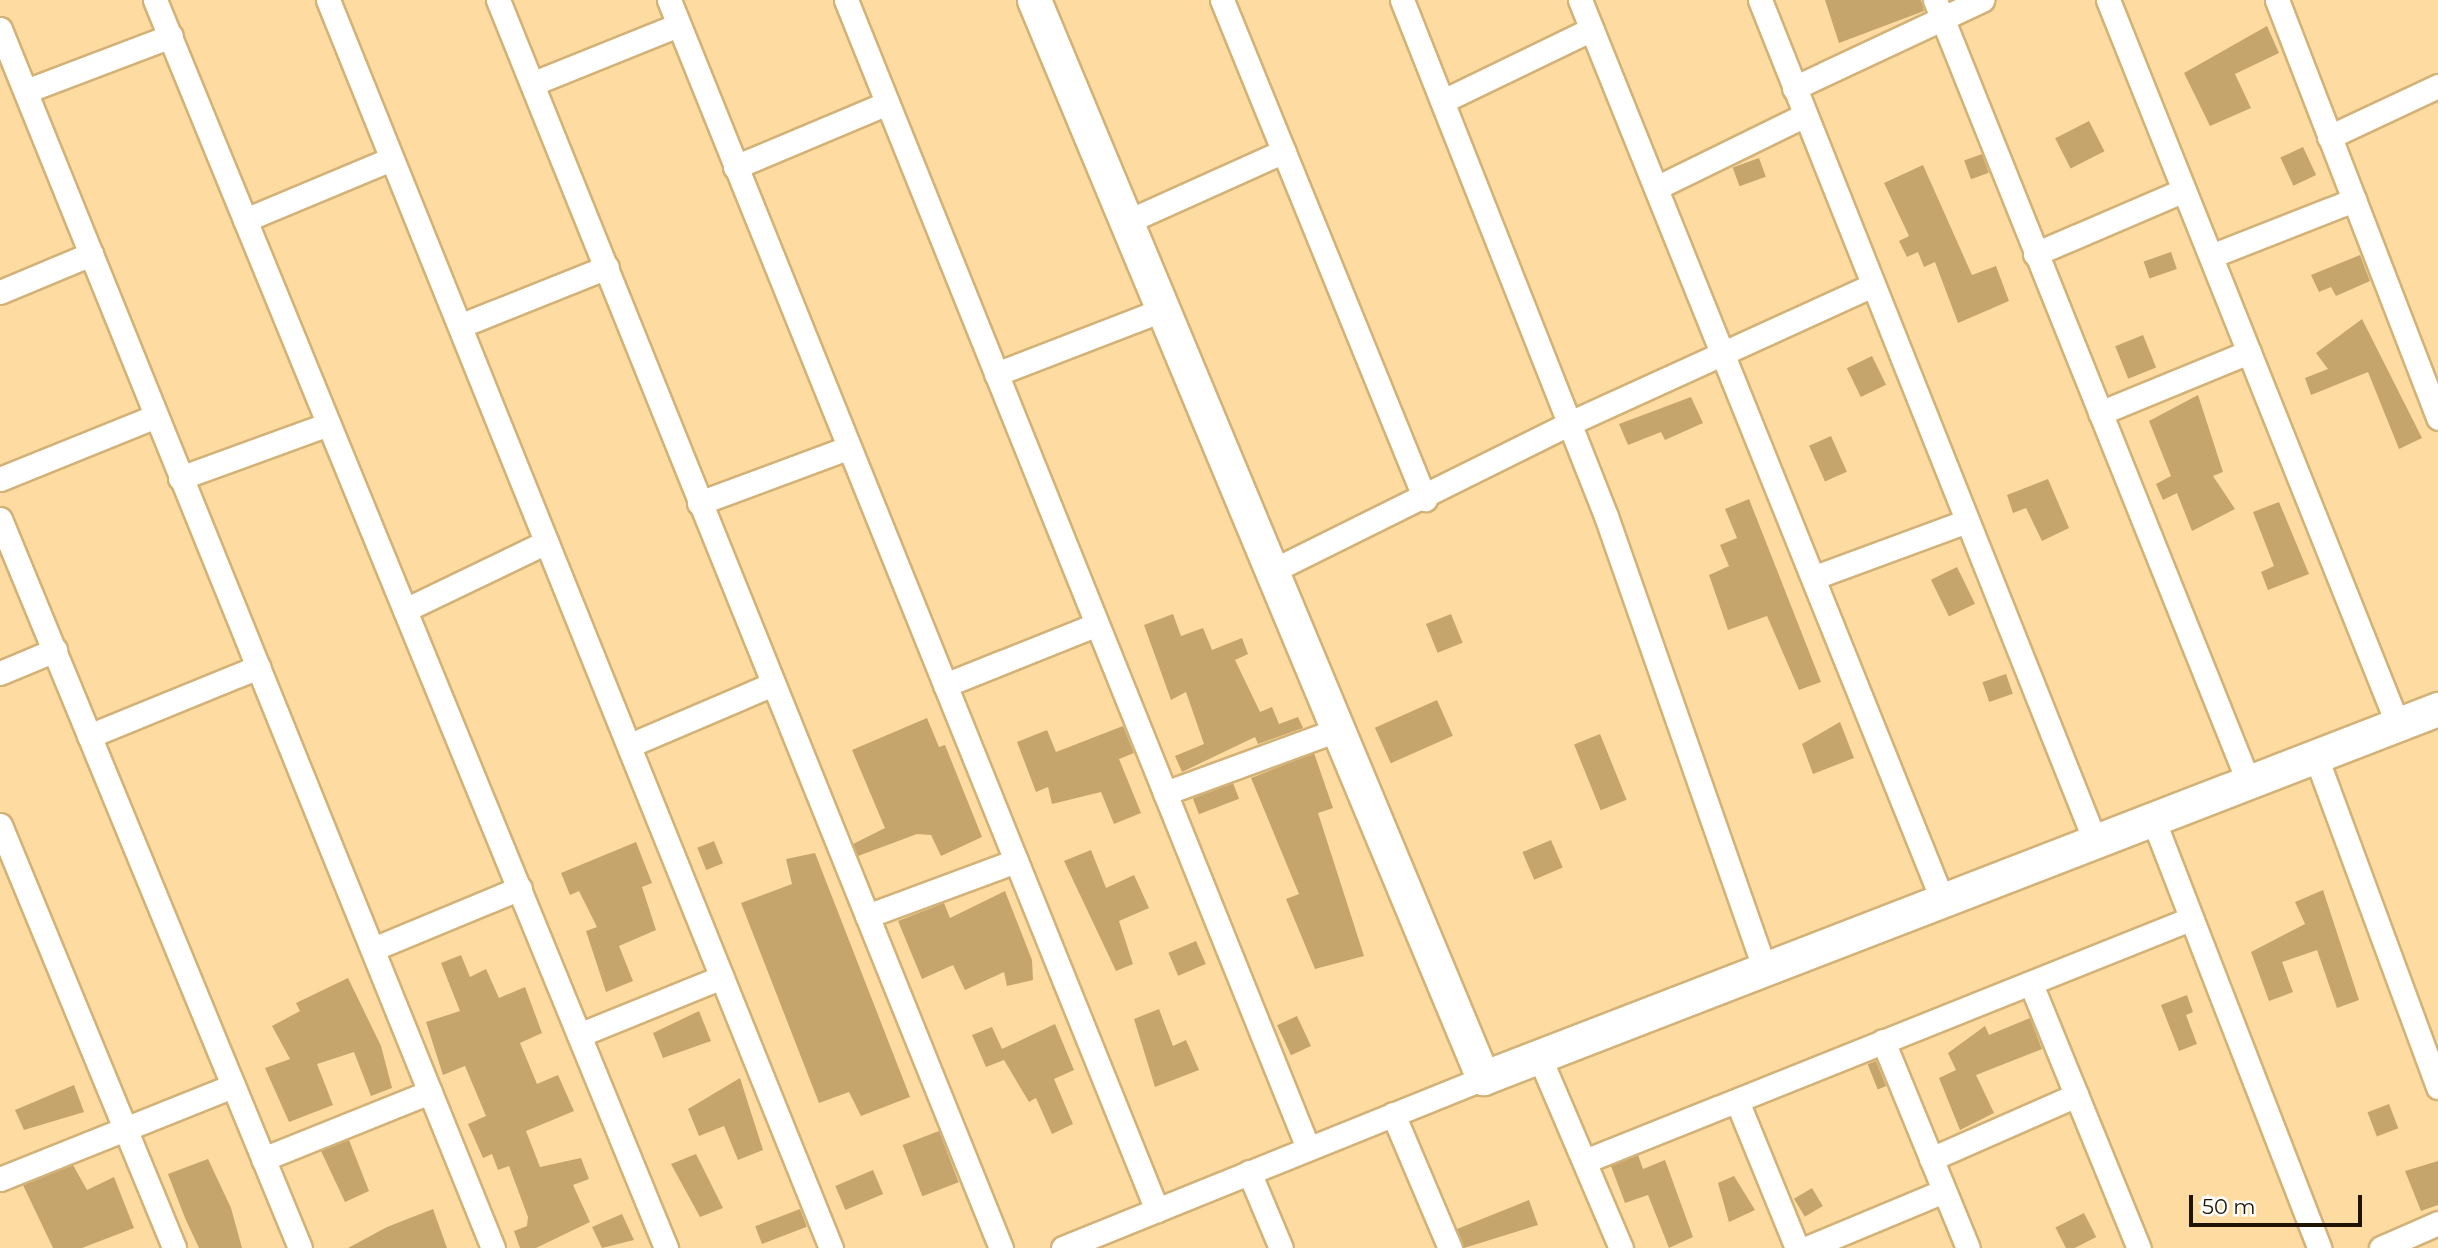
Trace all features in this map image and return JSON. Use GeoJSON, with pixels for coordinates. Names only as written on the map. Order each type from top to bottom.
{"type":"FeatureCollection","features":[{"type":"Feature","properties":{"kind":"street"},"geometry":{"type":"LineString","coordinates":[[155,0],[666,1248]]}},
{"type":"Feature","properties":{"kind":"street"},"geometry":{"type":"LineString","coordinates":[[328,0],[391,159],[462,325],[546,542],[831,1248]]}},
{"type":"Feature","properties":{"kind":"street"},"geometry":{"type":"LineString","coordinates":[[498,0],[534,83],[699,503],[1001,1248]]}},
{"type":"Feature","properties":{"kind":"street"},"geometry":{"type":"LineString","coordinates":[[669,0],[1157,1210]]}},
{"type":"Feature","properties":{"kind":"street"},"geometry":{"type":"LineString","coordinates":[[846,0],[1095,625],[1308,1148]]}},
{"type":"Feature","properties":{"kind":"street"},"geometry":{"type":"LineString","coordinates":[[1034,0],[1159,311],[1334,731],[1483,1078]]}},
{"type":"Feature","properties":{"kind":"street"},"geometry":{"type":"LineString","coordinates":[[1222,0],[1425,499]]}},
{"type":"Feature","properties":{"kind":"street"},"geometry":{"type":"LineString","coordinates":[[1402,0],[1570,423],[1764,968]]}},
{"type":"Feature","properties":{"kind":"street"},"geometry":{"type":"LineString","coordinates":[[1580,0],[1727,353],[1942,899]]}},
{"type":"Feature","properties":{"kind":"street"},"geometry":{"type":"LineString","coordinates":[[1760,0],[2095,841]]}},
{"type":"Feature","properties":{"kind":"street"},"geometry":{"type":"LineString","coordinates":[[1794,88],[1939,10],[1982,0]]}},
{"type":"Feature","properties":{"kind":"street"},"geometry":{"type":"LineString","coordinates":[[2108,0],[2398,725]]}},
{"type":"Feature","properties":{"kind":"street"},"geometry":{"type":"LineString","coordinates":[[2277,0],[2438,418]]}},
{"type":"Feature","properties":{"kind":"street"},"geometry":{"type":"LineString","coordinates":[[1939,10],[2248,781]]}},
{"type":"Feature","properties":{"kind":"street"},"geometry":{"type":"LineString","coordinates":[[534,83],[678,25]]}},
{"type":"Feature","properties":{"kind":"street"},"geometry":{"type":"LineString","coordinates":[[0,29],[493,1248]]}},
{"type":"Feature","properties":{"kind":"street"},"geometry":{"type":"LineString","coordinates":[[1443,101],[1592,29]]}},
{"type":"Feature","properties":{"kind":"street"},"geometry":{"type":"LineString","coordinates":[[26,91],[171,36]]}},
{"type":"Feature","properties":{"kind":"street"},"geometry":{"type":"LineString","coordinates":[[2329,137],[2438,86]]}},
{"type":"Feature","properties":{"kind":"street"},"geometry":{"type":"LineString","coordinates":[[735,167],[887,103]]}},
{"type":"Feature","properties":{"kind":"street"},"geometry":{"type":"LineString","coordinates":[[1658,187],[1805,115]]}},
{"type":"Feature","properties":{"kind":"street"},"geometry":{"type":"LineString","coordinates":[[1124,223],[1283,150]]}},
{"type":"Feature","properties":{"kind":"street"},"geometry":{"type":"LineString","coordinates":[[245,220],[391,159]]}},
{"type":"Feature","properties":{"kind":"street"},"geometry":{"type":"LineString","coordinates":[[2035,254],[2184,190]]}},
{"type":"Feature","properties":{"kind":"street"},"geometry":{"type":"LineString","coordinates":[[2211,256],[2354,200]]}},
{"type":"Feature","properties":{"kind":"street"},"geometry":{"type":"LineString","coordinates":[[0,292],[91,254]]}},
{"type":"Feature","properties":{"kind":"street"},"geometry":{"type":"LineString","coordinates":[[462,325],[607,267]]}},
{"type":"Feature","properties":{"kind":"street"},"geometry":{"type":"LineString","coordinates":[[1270,572],[1425,499],[1570,423],[1873,285]]}},
{"type":"Feature","properties":{"kind":"street"},"geometry":{"type":"LineString","coordinates":[[996,374],[1159,311]]}},
{"type":"Feature","properties":{"kind":"street"},"geometry":{"type":"LineString","coordinates":[[2100,413],[2249,352]]}},
{"type":"Feature","properties":{"kind":"street"},"geometry":{"type":"LineString","coordinates":[[0,479],[156,416]]}},
{"type":"Feature","properties":{"kind":"street"},"geometry":{"type":"LineString","coordinates":[[180,478],[328,424]]}},
{"type":"Feature","properties":{"kind":"street"},"geometry":{"type":"LineString","coordinates":[[699,503],[848,448]]}},
{"type":"Feature","properties":{"kind":"street"},"geometry":{"type":"LineString","coordinates":[[0,519],[300,1248]]}},
{"type":"Feature","properties":{"kind":"street"},"geometry":{"type":"LineString","coordinates":[[1815,577],[1967,521]]}},
{"type":"Feature","properties":{"kind":"street"},"geometry":{"type":"LineString","coordinates":[[405,610],[546,542]]}},
{"type":"Feature","properties":{"kind":"street"},"geometry":{"type":"LineString","coordinates":[[945,685],[1095,625]]}},
{"type":"Feature","properties":{"kind":"street"},"geometry":{"type":"LineString","coordinates":[[0,673],[55,650]]}},
{"type":"Feature","properties":{"kind":"street"},"geometry":{"type":"LineString","coordinates":[[89,736],[258,667]]}},
{"type":"Feature","properties":{"kind":"street"},"geometry":{"type":"LineString","coordinates":[[630,745],[773,684]]}},
{"type":"Feature","properties":{"kind":"street"},"geometry":{"type":"LineString","coordinates":[[1063,1248],[1112,1239],[1157,1210],[1483,1078],[2438,709]]}},
{"type":"Feature","properties":{"kind":"street"},"geometry":{"type":"LineString","coordinates":[[1165,793],[1334,731]]}},
{"type":"Feature","properties":{"kind":"street"},"geometry":{"type":"LineString","coordinates":[[2316,757],[2438,1087]]}},
{"type":"Feature","properties":{"kind":"street"},"geometry":{"type":"LineString","coordinates":[[2153,819],[2319,1248]]}},
{"type":"Feature","properties":{"kind":"street"},"geometry":{"type":"LineString","coordinates":[[0,825],[174,1248]]}},
{"type":"Feature","properties":{"kind":"street"},"geometry":{"type":"LineString","coordinates":[[867,916],[1016,861]]}},
{"type":"Feature","properties":{"kind":"street"},"geometry":{"type":"LineString","coordinates":[[373,949],[520,888]]}},
{"type":"Feature","properties":{"kind":"street"},"geometry":{"type":"LineString","coordinates":[[1585,1161],[2190,919]]}},
{"type":"Feature","properties":{"kind":"street"},"geometry":{"type":"LineString","coordinates":[[579,1035],[722,977]]}},
{"type":"Feature","properties":{"kind":"street"},"geometry":{"type":"LineString","coordinates":[[2031,984],[2139,1248]]}},
{"type":"Feature","properties":{"kind":"street"},"geometry":{"type":"LineString","coordinates":[[1883,1041],[1968,1248]]}},
{"type":"Feature","properties":{"kind":"street"},"geometry":{"type":"LineString","coordinates":[[1539,1056],[1621,1248]]}},
{"type":"Feature","properties":{"kind":"street"},"geometry":{"type":"LineString","coordinates":[[0,1179],[233,1087]]}},
{"type":"Feature","properties":{"kind":"street"},"geometry":{"type":"LineString","coordinates":[[263,1159],[430,1093]]}},
{"type":"Feature","properties":{"kind":"street"},"geometry":{"type":"LineString","coordinates":[[1931,1159],[2077,1095]]}},
{"type":"Feature","properties":{"kind":"street"},"geometry":{"type":"LineString","coordinates":[[1738,1101],[1797,1248]]}},
{"type":"Feature","properties":{"kind":"street"},"geometry":{"type":"LineString","coordinates":[[1393,1114],[1450,1248]]}},
{"type":"Feature","properties":{"kind":"street"},"geometry":{"type":"LineString","coordinates":[[1250,1172],[1281,1248]]}},
{"type":"Feature","properties":{"kind":"street"},"geometry":{"type":"LineString","coordinates":[[1807,1248],[1944,1191]]}},
{"type":"Feature","properties":{"kind":"street"},"geometry":{"type":"LineString","coordinates":[[2381,1248],[2438,1223]]}},
{"type":"Feature","properties":{"kind":"building"},"geometry":{"type":"Polygon","coordinates":[[[1825,0],[1921,0],[1924,11],[1839,43],[1825,0]]]}},
{"type":"Feature","properties":{"kind":"building"},"geometry":{"type":"Polygon","coordinates":[[[2267,26],[2279,53],[2235,74],[2251,108],[2210,126],[2184,73],[2267,26]]]}},
{"type":"Feature","properties":{"kind":"building"},"geometry":{"type":"Polygon","coordinates":[[[2089,121],[2104,151],[2071,169],[2055,138],[2089,121]]]}},
{"type":"Feature","properties":{"kind":"building"},"geometry":{"type":"Polygon","coordinates":[[[2303,147],[2316,175],[2293,186],[2280,158],[2303,147]]]}},
{"type":"Feature","properties":{"kind":"building"},"geometry":{"type":"Polygon","coordinates":[[[1982,154],[1989,173],[1971,179],[1964,160],[1982,154]]]}},
{"type":"Feature","properties":{"kind":"building"},"geometry":{"type":"Polygon","coordinates":[[[1759,158],[1766,177],[1740,186],[1733,168],[1759,158]]]}},
{"type":"Feature","properties":{"kind":"building"},"geometry":{"type":"Polygon","coordinates":[[[1923,165],[1972,275],[1996,266],[2009,301],[1958,323],[1935,262],[1924,267],[1918,252],[1907,257],[1899,241],[1909,236],[1884,183],[1923,165]]]}},
{"type":"Feature","properties":{"kind":"building"},"geometry":{"type":"Polygon","coordinates":[[[2171,252],[2177,269],[2149,278],[2144,261],[2171,252]]]}},
{"type":"Feature","properties":{"kind":"building"},"geometry":{"type":"Polygon","coordinates":[[[2360,255],[2370,281],[2336,296],[2331,287],[2319,292],[2311,275],[2360,255]]]}},
{"type":"Feature","properties":{"kind":"building"},"geometry":{"type":"Polygon","coordinates":[[[2362,319],[2422,438],[2399,449],[2368,372],[2311,395],[2305,378],[2328,369],[2316,353],[2362,319]]]}},
{"type":"Feature","properties":{"kind":"building"},"geometry":{"type":"Polygon","coordinates":[[[2143,335],[2156,367],[2128,379],[2115,346],[2143,335]]]}},
{"type":"Feature","properties":{"kind":"building"},"geometry":{"type":"Polygon","coordinates":[[[1872,356],[1886,385],[1861,397],[1847,368],[1872,356]]]}},
{"type":"Feature","properties":{"kind":"building"},"geometry":{"type":"Polygon","coordinates":[[[2198,395],[2223,472],[2213,476],[2235,509],[2192,531],[2177,493],[2163,500],[2156,484],[2171,476],[2149,421],[2198,395]]]}},
{"type":"Feature","properties":{"kind":"building"},"geometry":{"type":"Polygon","coordinates":[[[1691,397],[1703,423],[1665,440],[1661,432],[1628,445],[1619,424],[1691,397]]]}},
{"type":"Feature","properties":{"kind":"building"},"geometry":{"type":"Polygon","coordinates":[[[1831,436],[1847,472],[1825,481],[1809,446],[1831,436]]]}},
{"type":"Feature","properties":{"kind":"building"},"geometry":{"type":"Polygon","coordinates":[[[2048,479],[2069,528],[2042,541],[2026,508],[2013,513],[2007,495],[2048,479]]]}},
{"type":"Feature","properties":{"kind":"building"},"geometry":{"type":"Polygon","coordinates":[[[1749,499],[1821,682],[1799,690],[1767,616],[1728,630],[1709,575],[1729,566],[1720,545],[1737,538],[1725,509],[1749,499]]]}},
{"type":"Feature","properties":{"kind":"building"},"geometry":{"type":"Polygon","coordinates":[[[2279,502],[2309,574],[2268,590],[2261,572],[2274,566],[2253,512],[2279,502]]]}},
{"type":"Feature","properties":{"kind":"building"},"geometry":{"type":"Polygon","coordinates":[[[1957,567],[1975,604],[1949,617],[1931,580],[1957,567]]]}},
{"type":"Feature","properties":{"kind":"building"},"geometry":{"type":"Polygon","coordinates":[[[1173,614],[1181,636],[1203,628],[1212,650],[1242,638],[1248,654],[1235,660],[1260,712],[1272,707],[1279,724],[1298,717],[1303,728],[1258,744],[1255,737],[1182,772],[1175,756],[1204,744],[1186,692],[1171,700],[1144,625],[1173,614]]]}},
{"type":"Feature","properties":{"kind":"building"},"geometry":{"type":"Polygon","coordinates":[[[1451,614],[1463,643],[1438,653],[1426,624],[1451,614]]]}},
{"type":"Feature","properties":{"kind":"building"},"geometry":{"type":"Polygon","coordinates":[[[2006,674],[2013,694],[1989,702],[1982,682],[2006,674]]]}},
{"type":"Feature","properties":{"kind":"building"},"geometry":{"type":"Polygon","coordinates":[[[1437,700],[1453,736],[1391,763],[1375,728],[1437,700]]]}},
{"type":"Feature","properties":{"kind":"building"},"geometry":{"type":"Polygon","coordinates":[[[927,718],[939,747],[945,745],[982,837],[941,856],[931,835],[917,834],[858,856],[853,844],[885,828],[852,750],[927,718]]]}},
{"type":"Feature","properties":{"kind":"building"},"geometry":{"type":"Polygon","coordinates":[[[1840,722],[1854,758],[1813,774],[1802,744],[1840,722]]]}},
{"type":"Feature","properties":{"kind":"building"},"geometry":{"type":"Polygon","coordinates":[[[1123,726],[1134,753],[1119,759],[1141,813],[1114,824],[1101,792],[1052,804],[1048,787],[1036,792],[1017,742],[1047,730],[1056,752],[1123,726]]]}},
{"type":"Feature","properties":{"kind":"building"},"geometry":{"type":"Polygon","coordinates":[[[1600,734],[1627,800],[1601,810],[1574,744],[1600,734]]]}},
{"type":"Feature","properties":{"kind":"building"},"geometry":{"type":"Polygon","coordinates":[[[1314,753],[1333,808],[1318,813],[1364,956],[1315,969],[1286,899],[1299,894],[1251,778],[1314,753]]]}},
{"type":"Feature","properties":{"kind":"building"},"geometry":{"type":"Polygon","coordinates":[[[1233,783],[1239,799],[1199,814],[1193,798],[1233,783]]]}},
{"type":"Feature","properties":{"kind":"building"},"geometry":{"type":"Polygon","coordinates":[[[1551,840],[1563,868],[1534,880],[1522,852],[1551,840]]]}},
{"type":"Feature","properties":{"kind":"building"},"geometry":{"type":"Polygon","coordinates":[[[714,841],[723,863],[706,870],[697,848],[714,841]]]}},
{"type":"Feature","properties":{"kind":"building"},"geometry":{"type":"Polygon","coordinates":[[[636,842],[652,883],[642,887],[656,930],[619,946],[633,981],[606,992],[586,931],[597,927],[579,891],[570,895],[561,873],[636,842]]]}},
{"type":"Feature","properties":{"kind":"building"},"geometry":{"type":"Polygon","coordinates":[[[1091,850],[1106,888],[1134,875],[1149,908],[1119,921],[1133,964],[1116,971],[1064,861],[1091,850]]]}},
{"type":"Feature","properties":{"kind":"building"},"geometry":{"type":"Polygon","coordinates":[[[815,853],[910,1097],[861,1116],[849,1092],[819,1103],[741,903],[792,884],[786,859],[815,853]]]}},
{"type":"Feature","properties":{"kind":"building"},"geometry":{"type":"Polygon","coordinates":[[[2323,890],[2359,1000],[2337,1008],[2317,950],[2282,962],[2293,992],[2269,1001],[2251,952],[2305,924],[2295,902],[2323,890]]]}},
{"type":"Feature","properties":{"kind":"building"},"geometry":{"type":"Polygon","coordinates":[[[1005,891],[1032,960],[1033,980],[1007,986],[1004,972],[965,990],[953,965],[922,979],[898,921],[944,903],[950,918],[1005,891]]]}},
{"type":"Feature","properties":{"kind":"building"},"geometry":{"type":"Polygon","coordinates":[[[1196,941],[1206,964],[1178,976],[1168,953],[1196,941]]]}},
{"type":"Feature","properties":{"kind":"building"},"geometry":{"type":"Polygon","coordinates":[[[461,955],[470,977],[486,969],[499,998],[525,987],[542,1033],[520,1043],[537,1084],[558,1075],[574,1111],[526,1131],[540,1167],[581,1158],[589,1179],[573,1185],[590,1222],[536,1248],[520,1248],[514,1231],[527,1226],[528,1217],[509,1166],[498,1170],[492,1154],[483,1158],[468,1124],[486,1116],[465,1066],[443,1075],[426,1022],[460,1011],[441,963],[461,955]]]}},
{"type":"Feature","properties":{"kind":"building"},"geometry":{"type":"Polygon","coordinates":[[[348,978],[381,1046],[392,1088],[371,1096],[354,1052],[317,1064],[333,1105],[289,1122],[265,1068],[290,1059],[272,1026],[300,1011],[296,1003],[348,978]]]}},
{"type":"Feature","properties":{"kind":"building"},"geometry":{"type":"Polygon","coordinates":[[[2187,995],[2193,1012],[2186,1015],[2197,1044],[2179,1051],[2161,1005],[2187,995]]]}},
{"type":"Feature","properties":{"kind":"building"},"geometry":{"type":"Polygon","coordinates":[[[1159,1009],[1173,1046],[1186,1040],[1199,1070],[1155,1087],[1134,1019],[1159,1009]]]}},
{"type":"Feature","properties":{"kind":"building"},"geometry":{"type":"Polygon","coordinates":[[[699,1011],[711,1041],[663,1058],[653,1033],[699,1011]]]}},
{"type":"Feature","properties":{"kind":"building"},"geometry":{"type":"Polygon","coordinates":[[[1297,1016],[1311,1046],[1291,1055],[1277,1025],[1297,1016]]]}},
{"type":"Feature","properties":{"kind":"building"},"geometry":{"type":"Polygon","coordinates":[[[2030,1018],[2042,1049],[1976,1075],[1994,1113],[1960,1130],[1939,1078],[1956,1070],[1948,1053],[1985,1026],[1989,1035],[2030,1018]]]}},
{"type":"Feature","properties":{"kind":"building"},"geometry":{"type":"Polygon","coordinates":[[[1055,1024],[1074,1070],[1054,1079],[1073,1124],[1052,1134],[1036,1098],[1029,1102],[1004,1060],[986,1067],[972,1035],[992,1027],[1002,1049],[1055,1024]]]}},
{"type":"Feature","properties":{"kind":"building"},"geometry":{"type":"Polygon","coordinates":[[[1876,1061],[1886,1086],[1878,1089],[1868,1064],[1876,1061]]]}},
{"type":"Feature","properties":{"kind":"building"},"geometry":{"type":"Polygon","coordinates":[[[740,1078],[763,1150],[738,1160],[724,1126],[699,1136],[688,1109],[740,1078]]]}},
{"type":"Feature","properties":{"kind":"building"},"geometry":{"type":"Polygon","coordinates":[[[74,1085],[84,1112],[24,1130],[15,1110],[74,1085]]]}},
{"type":"Feature","properties":{"kind":"building"},"geometry":{"type":"Polygon","coordinates":[[[2389,1104],[2398,1128],[2377,1137],[2368,1112],[2389,1104]]]}},
{"type":"Feature","properties":{"kind":"building"},"geometry":{"type":"Polygon","coordinates":[[[939,1131],[959,1182],[922,1196],[903,1145],[939,1131]]]}},
{"type":"Feature","properties":{"kind":"building"},"geometry":{"type":"Polygon","coordinates":[[[349,1140],[369,1191],[345,1202],[321,1151],[349,1140]]]}},
{"type":"Feature","properties":{"kind":"building"},"geometry":{"type":"Polygon","coordinates":[[[696,1154],[723,1208],[700,1217],[671,1164],[696,1154]]]}},
{"type":"Feature","properties":{"kind":"building"},"geometry":{"type":"Polygon","coordinates":[[[1638,1155],[1643,1169],[1665,1160],[1693,1237],[1669,1248],[1648,1195],[1625,1203],[1611,1166],[1638,1155]]]}},
{"type":"Feature","properties":{"kind":"building"},"geometry":{"type":"Polygon","coordinates":[[[208,1159],[231,1208],[242,1248],[199,1248],[168,1174],[208,1159]]]}},
{"type":"Feature","properties":{"kind":"building"},"geometry":{"type":"Polygon","coordinates":[[[2438,1161],[2438,1205],[2421,1211],[2405,1171],[2438,1161]]]}},
{"type":"Feature","properties":{"kind":"building"},"geometry":{"type":"Polygon","coordinates":[[[73,1165],[87,1190],[114,1177],[134,1228],[82,1248],[53,1248],[23,1185],[73,1165]]]}},
{"type":"Feature","properties":{"kind":"building"},"geometry":{"type":"Polygon","coordinates":[[[873,1170],[883,1194],[845,1210],[835,1186],[873,1170]]]}},
{"type":"Feature","properties":{"kind":"building"},"geometry":{"type":"Polygon","coordinates":[[[1734,1176],[1755,1210],[1729,1222],[1718,1183],[1734,1176]]]}},
{"type":"Feature","properties":{"kind":"building"},"geometry":{"type":"Polygon","coordinates":[[[1812,1188],[1823,1206],[1805,1217],[1794,1199],[1812,1188]]]}},
{"type":"Feature","properties":{"kind":"building"},"geometry":{"type":"Polygon","coordinates":[[[1529,1200],[1538,1225],[1464,1248],[1457,1229],[1529,1200]]]}},
{"type":"Feature","properties":{"kind":"building"},"geometry":{"type":"Polygon","coordinates":[[[433,1209],[447,1248],[348,1248],[387,1227],[433,1209]]]}},
{"type":"Feature","properties":{"kind":"building"},"geometry":{"type":"Polygon","coordinates":[[[800,1209],[807,1227],[762,1244],[755,1226],[800,1209]]]}},
{"type":"Feature","properties":{"kind":"building"},"geometry":{"type":"Polygon","coordinates":[[[2084,1213],[2096,1237],[2075,1248],[2066,1248],[2055,1228],[2084,1213]]]}},
{"type":"Feature","properties":{"kind":"building"},"geometry":{"type":"Polygon","coordinates":[[[622,1214],[634,1240],[602,1248],[592,1227],[622,1214]]]}}]}
